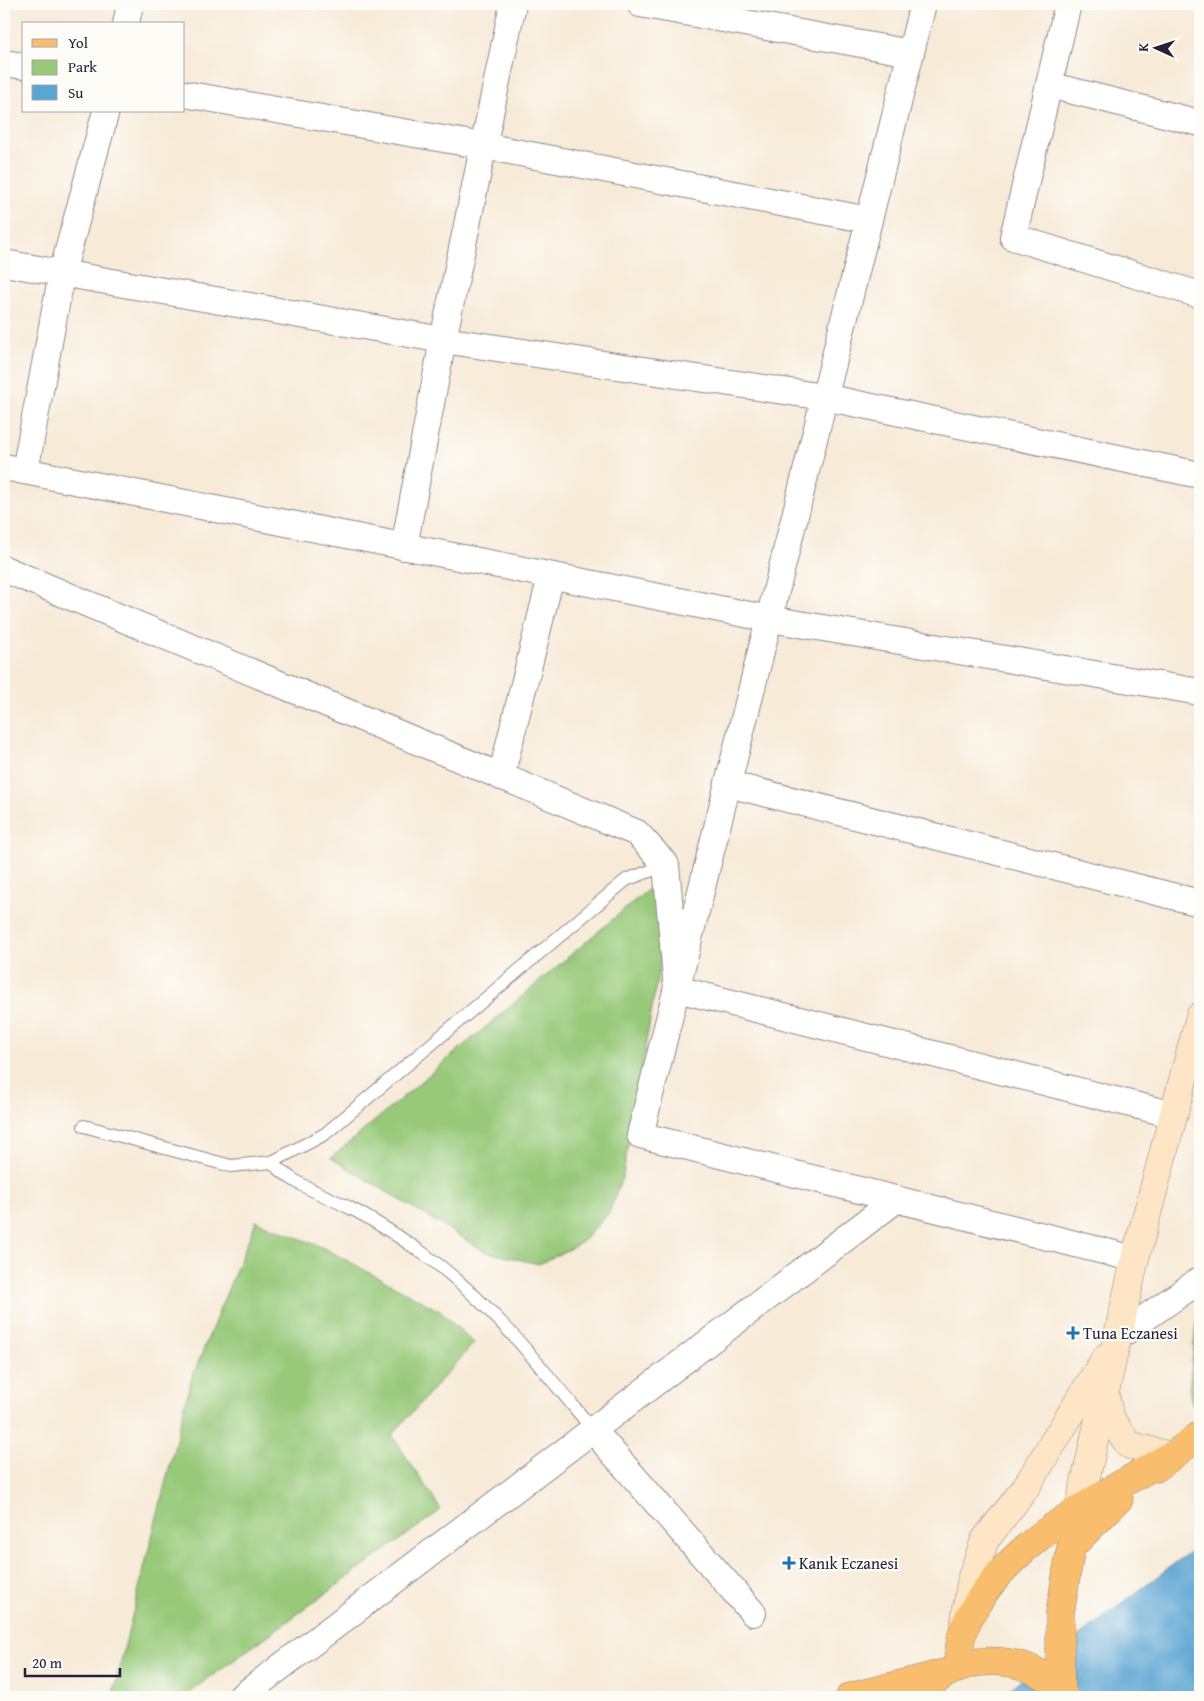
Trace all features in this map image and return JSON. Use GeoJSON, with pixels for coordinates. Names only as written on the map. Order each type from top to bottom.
{"type":"FeatureCollection","features":[{"type":"Feature","properties":{"kind":"main road"},"geometry":{"type":"LineString","coordinates":[[1063,1693],[1060,1613],[1078,1512],[1135,1259],[1200,1016]]}},
{"type":"Feature","properties":{"kind":"main road"},"geometry":{"type":"LineString","coordinates":[[921,1697],[925,1691],[952,1671],[964,1629],[972,1576],[985,1540],[1024,1490],[1119,1336]]}},
{"type":"Feature","properties":{"kind":"main road"},"geometry":{"type":"LineString","coordinates":[[1105,1394],[1110,1418],[1128,1446],[1170,1456]]}},
{"type":"Feature","properties":{"kind":"main road"},"geometry":{"type":"LineString","coordinates":[[964,1629],[994,1577],[1031,1543],[1170,1456],[1200,1435]]}},
{"type":"Feature","properties":{"kind":"main road"},"geometry":{"type":"LineString","coordinates":[[1071,1547],[1107,1510],[1170,1456]]}},
{"type":"Feature","properties":{"kind":"main road"},"geometry":{"type":"LineString","coordinates":[[850,1697],[952,1671],[976,1662],[1005,1661],[1035,1671],[1063,1693]]}},
{"type":"Feature","properties":{"kind":"street"},"geometry":{"type":"LineString","coordinates":[[126,22],[130,4]]}},
{"type":"Feature","properties":{"kind":"street"},"geometry":{"type":"LineString","coordinates":[[404,547],[443,340],[513,4]]}},
{"type":"Feature","properties":{"kind":"street"},"geometry":{"type":"LineString","coordinates":[[640,4],[911,53]]}},
{"type":"Feature","properties":{"kind":"street"},"geometry":{"type":"LineString","coordinates":[[923,4],[640,1135],[1135,1259]]}},
{"type":"Feature","properties":{"kind":"street"},"geometry":{"type":"LineString","coordinates":[[1068,4],[1013,237],[1200,295]]}},
{"type":"Feature","properties":{"kind":"street"},"geometry":{"type":"LineString","coordinates":[[4,63],[22,66]]}},
{"type":"Feature","properties":{"kind":"street"},"geometry":{"type":"LineString","coordinates":[[1049,85],[1200,122]]}},
{"type":"Feature","properties":{"kind":"street"},"geometry":{"type":"LineString","coordinates":[[185,94],[484,146],[869,220]]}},
{"type":"Feature","properties":{"kind":"street"},"geometry":{"type":"LineString","coordinates":[[106,112],[62,273],[15,469],[770,619],[1200,692]]}},
{"type":"Feature","properties":{"kind":"street"},"geometry":{"type":"LineString","coordinates":[[4,263],[443,340],[824,397],[1200,475]]}},
{"type":"Feature","properties":{"kind":"street"},"geometry":{"type":"LineString","coordinates":[[4,569],[637,833],[666,865],[677,989]]}},
{"type":"Feature","properties":{"kind":"street"},"geometry":{"type":"LineString","coordinates":[[501,777],[550,576]]}},
{"type":"Feature","properties":{"kind":"street"},"geometry":{"type":"LineString","coordinates":[[728,784],[1200,903]]}},
{"type":"Feature","properties":{"kind":"street"},"geometry":{"type":"LineString","coordinates":[[677,989],[1174,1115]]}},
{"type":"Feature","properties":{"kind":"street"},"geometry":{"type":"LineString","coordinates":[[240,1697],[897,1199]]}},
{"type":"Feature","properties":{"kind":"street"},"geometry":{"type":"LineString","coordinates":[[1119,1336],[1200,1280]]}},
{"type":"Feature","properties":{"kind":"street"},"geometry":{"type":"LineString","coordinates":[[593,1430],[753,1613]]}},
{"type":"Feature","properties":{"kind":"lane"},"geometry":{"type":"LineString","coordinates":[[84,1126],[231,1166],[272,1162],[325,1134],[626,880],[666,865]]}},
{"type":"Feature","properties":{"kind":"lane"},"geometry":{"type":"LineString","coordinates":[[272,1162],[283,1174],[301,1185],[352,1208],[390,1231],[462,1284],[526,1348],[593,1430]]}},
{"type":"Feature","properties":{"kind":"green space"},"geometry":{"type":"Polygon","coordinates":[[[652,886],[672,893],[623,1175],[609,1213],[581,1243],[539,1264],[486,1252],[331,1158],[652,886]]]}},
{"type":"Feature","properties":{"kind":"green space"},"geometry":{"type":"Polygon","coordinates":[[[256,1221],[324,1248],[440,1311],[474,1343],[392,1435],[441,1510],[183,1697],[112,1697],[191,1380],[256,1221]]]}},
{"type":"Feature","properties":{"kind":"green space"},"geometry":{"type":"Polygon","coordinates":[[[1200,1305],[1200,1405],[1192,1404],[1190,1381],[1198,1307],[1200,1305]]]}},
{"type":"Feature","properties":{"kind":"water"},"geometry":{"type":"Polygon","coordinates":[[[1200,1544],[1200,1697],[999,1697],[1200,1544]]]}},
{"type":"Feature","properties":{"kind":"place","name":"Tuna Eczanesi"},"geometry":{"type":"Point","coordinates":[1073,1333]}},
{"type":"Feature","properties":{"kind":"place","name":"Kanık Eczanesi"},"geometry":{"type":"Point","coordinates":[789,1563]}}]}
